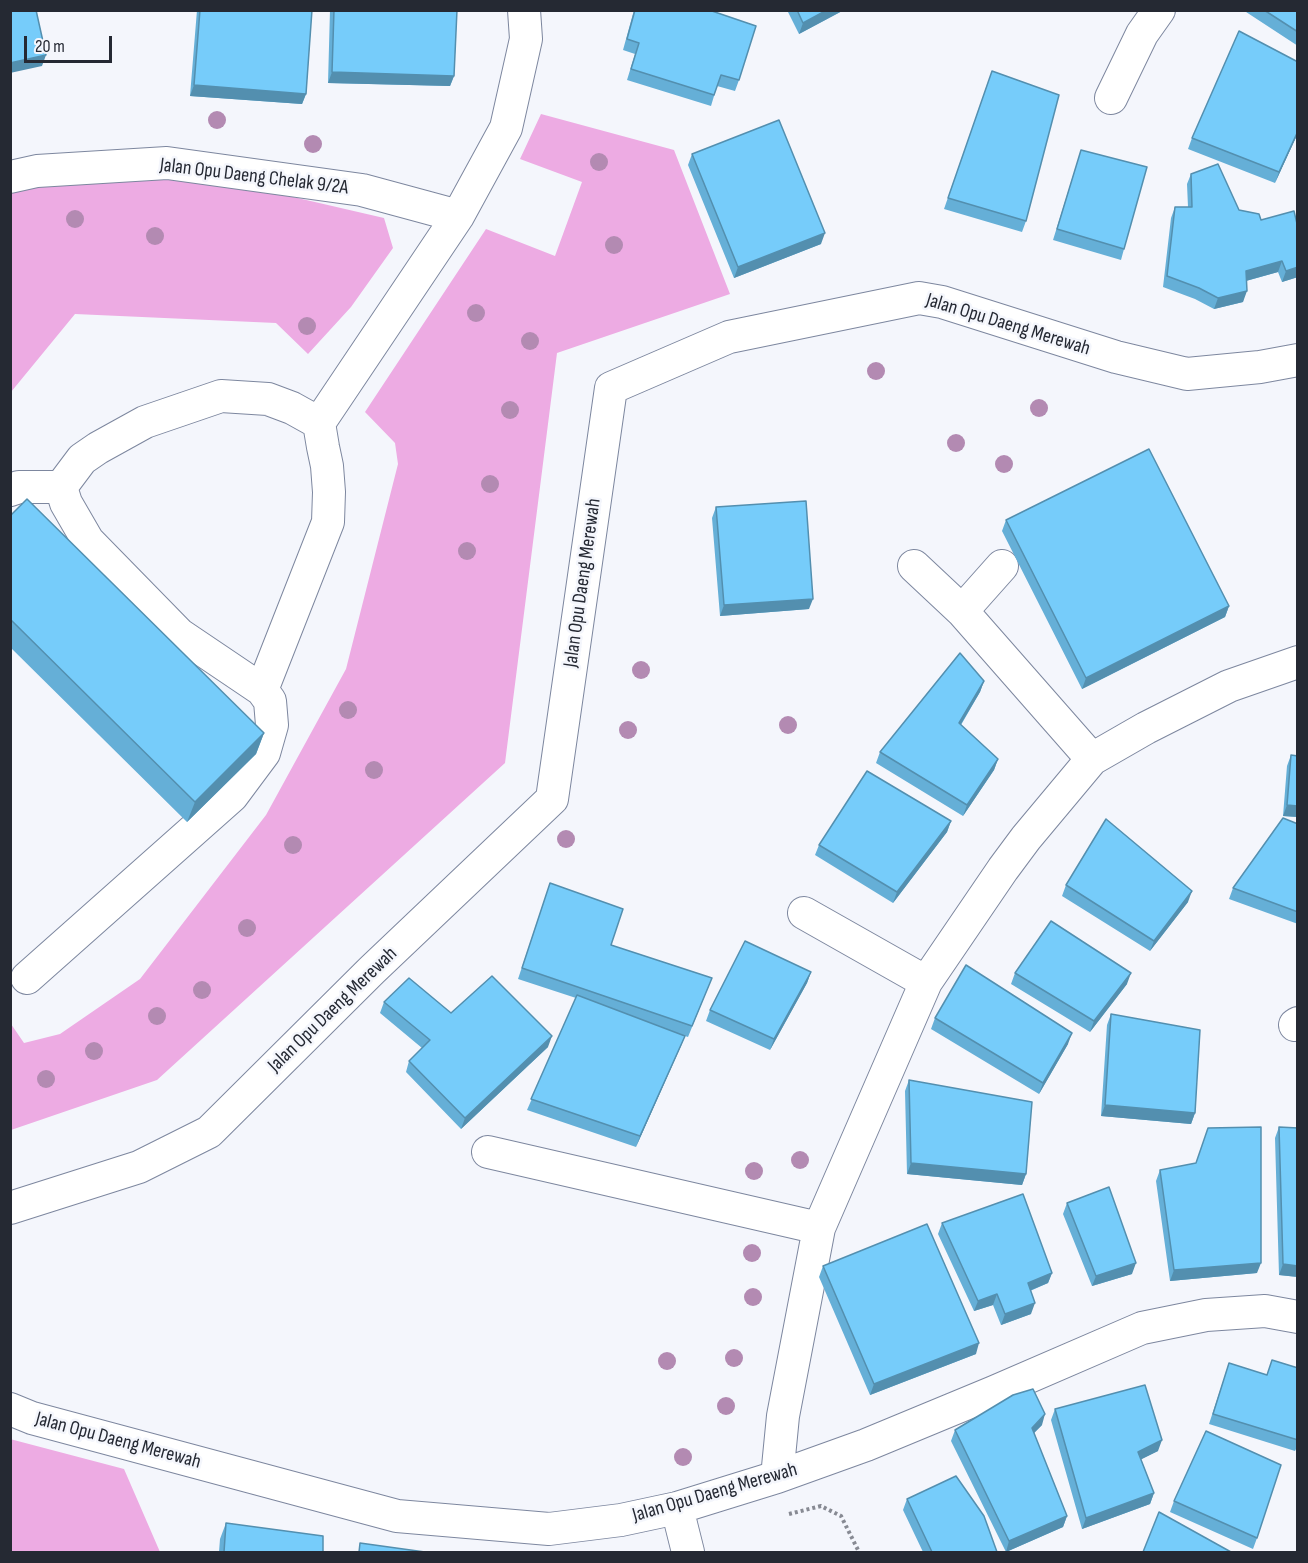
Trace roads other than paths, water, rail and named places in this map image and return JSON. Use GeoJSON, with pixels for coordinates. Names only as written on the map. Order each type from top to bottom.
{"type":"FeatureCollection","features":[{"type":"Feature","properties":{"kind":"street"},"geometry":{"type":"LineString","coordinates":[[262,690],[328,522],[327,466],[319,423],[458,216],[507,128],[526,39],[524,10]]}},
{"type":"Feature","properties":{"kind":"street"},"geometry":{"type":"LineString","coordinates":[[1111,98],[1142,34],[1159,10]]}},
{"type":"Feature","properties":{"kind":"street","name":"Jalan Opu Daeng Chelak 9/2A"},"geometry":{"type":"LineString","coordinates":[[10,177],[37,171],[167,163],[362,190],[458,216]]}},
{"type":"Feature","properties":{"kind":"street","name":"Jalan Opu Daeng Merewah"},"geometry":{"type":"LineString","coordinates":[[10,1208],[139,1167],[209,1132],[372,970],[552,799],[612,388],[729,337],[919,298],[942,302],[1116,357],[1187,374],[1260,367],[1298,360]]}},
{"type":"Feature","properties":{"kind":"street"},"geometry":{"type":"LineString","coordinates":[[61,486],[82,459],[98,448],[146,422],[221,396],[268,399],[292,408],[319,423]]}},
{"type":"Feature","properties":{"kind":"street"},"geometry":{"type":"LineString","coordinates":[[10,490],[19,487],[61,486]]}},
{"type":"Feature","properties":{"kind":"street"},"geometry":{"type":"LineString","coordinates":[[27,978],[232,796],[264,753],[272,725],[270,701],[262,690],[179,634],[88,541],[66,503],[61,486]]}},
{"type":"Feature","properties":{"kind":"street"},"geometry":{"type":"LineString","coordinates":[[914,566],[962,611],[1092,759]]}},
{"type":"Feature","properties":{"kind":"street"},"geometry":{"type":"LineString","coordinates":[[962,611],[1002,566]]}},
{"type":"Feature","properties":{"kind":"street"},"geometry":{"type":"LineString","coordinates":[[777,1477],[783,1416],[819,1228],[926,982],[1026,838],[1092,759],[1146,728],[1229,686],[1298,662]]}},
{"type":"Feature","properties":{"kind":"street"},"geometry":{"type":"LineString","coordinates":[[804,913],[926,982]]}},
{"type":"Feature","properties":{"kind":"street"},"geometry":{"type":"LineString","coordinates":[[488,1152],[819,1228]]}},
{"type":"Feature","properties":{"kind":"street","name":"Jalan Opu Daeng Merewah"},"geometry":{"type":"LineString","coordinates":[[10,1409],[32,1418],[397,1516],[550,1541],[621,1520],[677,1508],[777,1477],[866,1445],[1142,1328],[1206,1316],[1265,1311],[1298,1317]]}},
{"type":"Feature","properties":{"kind":"street"},"geometry":{"type":"LineString","coordinates":[[677,1508],[688,1552]]}}]}
